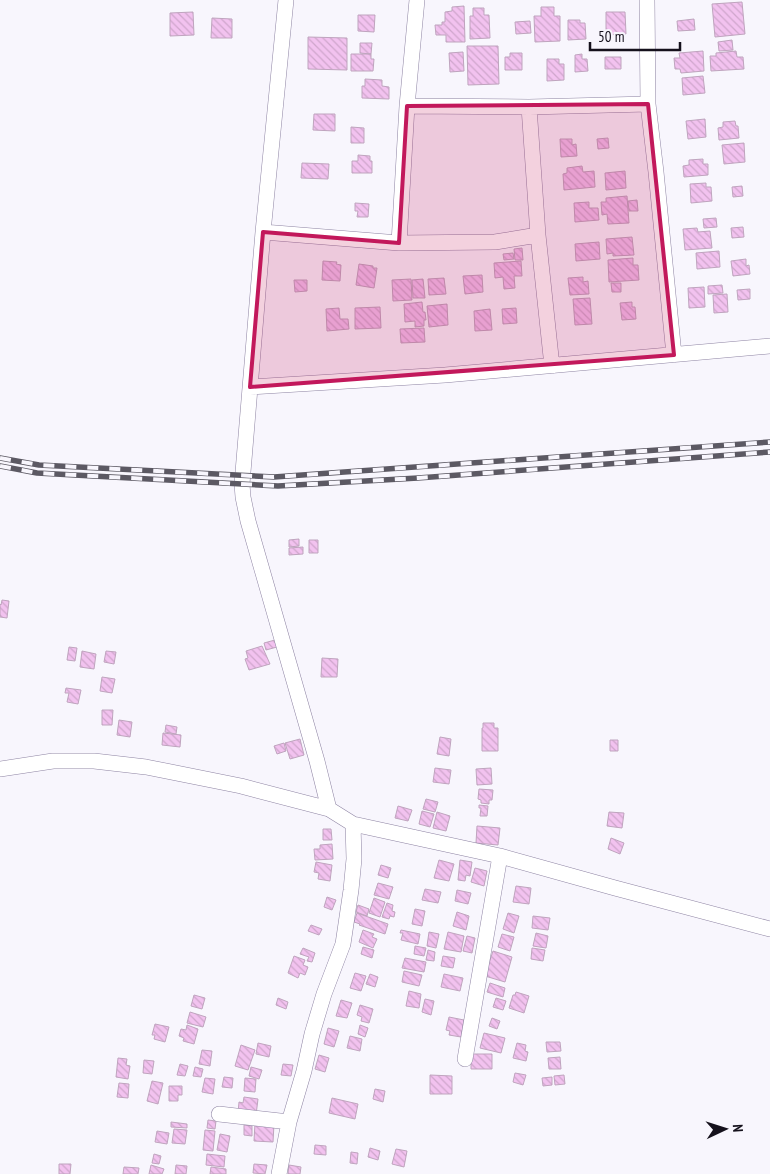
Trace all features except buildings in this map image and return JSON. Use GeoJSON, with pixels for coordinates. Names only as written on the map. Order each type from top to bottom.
{"type":"FeatureCollection","features":[{"type":"Feature","properties":{"kind":"street"},"geometry":{"type":"LineString","coordinates":[[286,0],[263,232],[242,484],[248,521],[329,809]]}},
{"type":"Feature","properties":{"kind":"street"},"geometry":{"type":"LineString","coordinates":[[399,243],[407,106],[417,0]]}},
{"type":"Feature","properties":{"kind":"street"},"geometry":{"type":"LineString","coordinates":[[647,0],[648,104],[674,355]]}},
{"type":"Feature","properties":{"kind":"street"},"geometry":{"type":"LineString","coordinates":[[407,106],[529,108],[648,104]]}},
{"type":"Feature","properties":{"kind":"street"},"geometry":{"type":"LineString","coordinates":[[529,108],[538,235],[552,366]]}},
{"type":"Feature","properties":{"kind":"street"},"geometry":{"type":"LineString","coordinates":[[263,232],[399,243],[494,242],[538,235]]}},
{"type":"Feature","properties":{"kind":"street"},"geometry":{"type":"LineString","coordinates":[[250,387],[445,375],[770,346]]}},
{"type":"Feature","properties":{"kind":"street"},"geometry":{"type":"LineString","coordinates":[[0,769],[53,761],[94,761],[146,767],[241,786],[329,809],[353,824],[500,856],[770,929]]}},
{"type":"Feature","properties":{"kind":"street"},"geometry":{"type":"LineString","coordinates":[[279,1174],[289,1122],[322,1002],[343,944],[354,859],[353,824]]}},
{"type":"Feature","properties":{"kind":"street"},"geometry":{"type":"LineString","coordinates":[[465,1059],[500,856]]}},
{"type":"Feature","properties":{"kind":"street"},"geometry":{"type":"LineString","coordinates":[[218,1114],[289,1122]]}},
{"type":"Feature","properties":{"kind":"highlighted area"},"geometry":{"type":"Polygon","coordinates":[[[648,104],[674,355],[250,387],[263,232],[399,243],[407,106],[648,104]]]}},
{"type":"Feature","properties":{"kind":"railway"},"geometry":{"type":"LineString","coordinates":[[0,458],[39,465],[274,477],[770,442]]}},
{"type":"Feature","properties":{"kind":"railway"},"geometry":{"type":"LineString","coordinates":[[0,466],[37,473],[278,486],[418,478],[770,452]]}}]}
